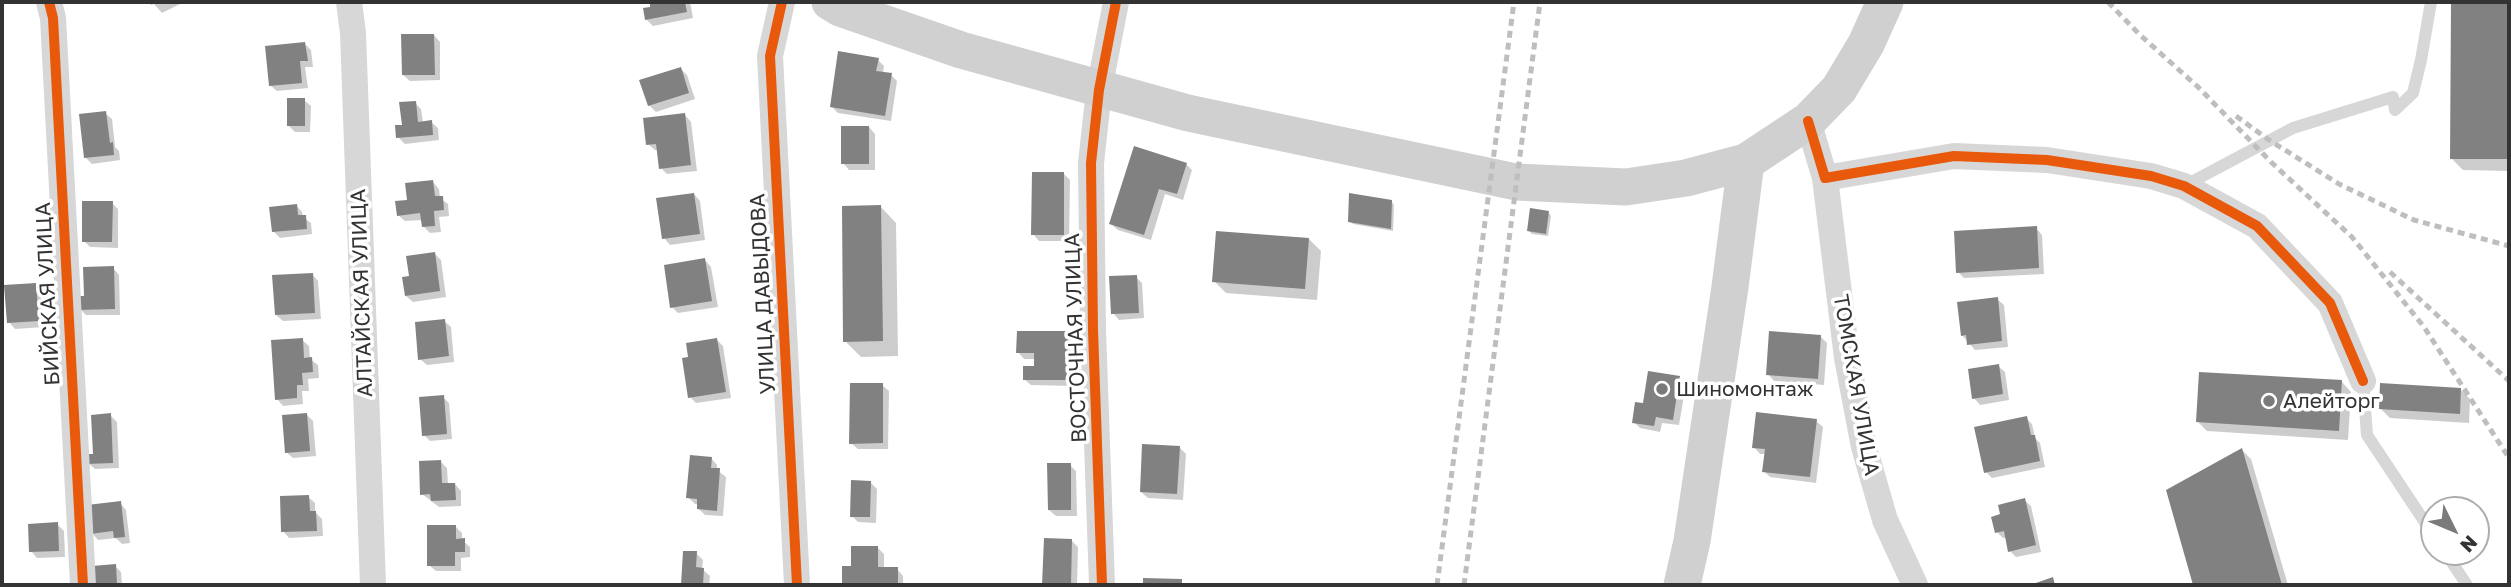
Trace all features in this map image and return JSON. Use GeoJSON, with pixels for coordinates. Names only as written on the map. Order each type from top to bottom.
{"type":"FeatureCollection","features":[{"type":"Feature","properties":{"kind":"main road"},"geometry":{"type":"LineString","coordinates":[[830,2],[840,8],[961,50],[1188,113],[1516,182],[1626,187],[1685,178],[1746,162],[1808,121],[1839,89],[1866,44],[1885,2]]}},
{"type":"Feature","properties":{"kind":"main road"},"geometry":{"type":"LineString","coordinates":[[1682,585],[1692,541],[1746,162]]}},
{"type":"Feature","properties":{"kind":"street","name":"БИЙСКАЯ УЛИЦА"},"geometry":{"type":"LineString","coordinates":[[49,2],[53,18],[83,585]]}},
{"type":"Feature","properties":{"kind":"street","name":"АЛТАЙСКАЯ УЛИЦА"},"geometry":{"type":"LineString","coordinates":[[349,2],[353,33],[373,585]]}},
{"type":"Feature","properties":{"kind":"street","name":"УЛИЦА ДАВЫДОВА"},"geometry":{"type":"LineString","coordinates":[[782,2],[769,56],[797,585]]}},
{"type":"Feature","properties":{"kind":"street","name":"ВОСТОЧНАЯ УЛИЦА"},"geometry":{"type":"LineString","coordinates":[[1102,585],[1093,330],[1091,163],[1099,90],[1116,2]]}},
{"type":"Feature","properties":{"kind":"street","name":"ТОМСКАЯ УЛИЦА"},"geometry":{"type":"LineString","coordinates":[[1808,121],[1825,178],[1847,358],[1864,447],[1885,520],[1915,585]]}},
{"type":"Feature","properties":{"kind":"street"},"geometry":{"type":"LineString","coordinates":[[1825,178],[1954,156],[2047,160],[2151,176],[2184,186],[2257,226],[2330,303],[2363,380]]}},
{"type":"Feature","properties":{"kind":"lane"},"geometry":{"type":"LineString","coordinates":[[2184,186],[2293,128],[2393,97],[2395,110],[2413,93],[2431,2]]}},
{"type":"Feature","properties":{"kind":"lane"},"geometry":{"type":"LineString","coordinates":[[2363,380],[2367,435],[2420,515]]}},
{"type":"Feature","properties":{"kind":"lane"},"geometry":{"type":"LineString","coordinates":[[2454,566],[2467,585]]}},
{"type":"Feature","properties":{"kind":"building"},"geometry":{"type":"Polygon","coordinates":[[[650,2],[685,2],[687,12],[645,20],[643,8],[650,7],[650,2]]]}},
{"type":"Feature","properties":{"kind":"building"},"geometry":{"type":"Polygon","coordinates":[[[2451,2],[2509,2],[2509,159],[2450,159],[2451,2]]]}},
{"type":"Feature","properties":{"kind":"building"},"geometry":{"type":"Polygon","coordinates":[[[401,34],[434,34],[435,75],[402,75],[401,34]]]}},
{"type":"Feature","properties":{"kind":"building"},"geometry":{"type":"Polygon","coordinates":[[[305,42],[308,61],[300,61],[302,83],[269,86],[265,46],[305,42]]]}},
{"type":"Feature","properties":{"kind":"building"},"geometry":{"type":"Polygon","coordinates":[[[838,51],[879,58],[876,71],[892,73],[885,116],[830,107],[838,51]]]}},
{"type":"Feature","properties":{"kind":"building"},"geometry":{"type":"Polygon","coordinates":[[[681,67],[689,93],[648,106],[639,80],[681,67]]]}},
{"type":"Feature","properties":{"kind":"building"},"geometry":{"type":"Polygon","coordinates":[[[287,98],[305,98],[305,126],[287,126],[287,98]]]}},
{"type":"Feature","properties":{"kind":"building"},"geometry":{"type":"Polygon","coordinates":[[[416,101],[418,122],[432,120],[433,135],[396,138],[395,125],[402,125],[399,102],[416,101]]]}},
{"type":"Feature","properties":{"kind":"building"},"geometry":{"type":"Polygon","coordinates":[[[106,111],[114,155],[84,158],[79,114],[106,111]]]}},
{"type":"Feature","properties":{"kind":"building"},"geometry":{"type":"Polygon","coordinates":[[[685,113],[691,165],[659,169],[656,144],[646,145],[643,118],[685,113]]]}},
{"type":"Feature","properties":{"kind":"building"},"geometry":{"type":"Polygon","coordinates":[[[841,126],[869,126],[869,164],[841,164],[841,126]]]}},
{"type":"Feature","properties":{"kind":"building"},"geometry":{"type":"Polygon","coordinates":[[[1134,146],[1187,163],[1177,194],[1159,189],[1144,235],[1109,224],[1134,146]]]}},
{"type":"Feature","properties":{"kind":"building"},"geometry":{"type":"Polygon","coordinates":[[[1032,172],[1064,172],[1064,235],[1031,235],[1032,172]]]}},
{"type":"Feature","properties":{"kind":"building"},"geometry":{"type":"Polygon","coordinates":[[[433,180],[435,196],[443,196],[444,210],[434,211],[435,226],[422,227],[420,213],[397,216],[395,201],[407,200],[405,183],[433,180]]]}},
{"type":"Feature","properties":{"kind":"building"},"geometry":{"type":"Polygon","coordinates":[[[694,193],[700,234],[662,239],[656,198],[694,193]]]}},
{"type":"Feature","properties":{"kind":"building"},"geometry":{"type":"Polygon","coordinates":[[[1349,193],[1392,200],[1391,229],[1348,222],[1349,193]]]}},
{"type":"Feature","properties":{"kind":"building"},"geometry":{"type":"Polygon","coordinates":[[[82,201],[113,201],[112,242],[82,242],[82,201]]]}},
{"type":"Feature","properties":{"kind":"building"},"geometry":{"type":"Polygon","coordinates":[[[297,204],[298,215],[306,215],[307,229],[272,232],[269,207],[297,204]]]}},
{"type":"Feature","properties":{"kind":"building"},"geometry":{"type":"Polygon","coordinates":[[[881,205],[883,341],[843,342],[842,206],[881,205]]]}},
{"type":"Feature","properties":{"kind":"building"},"geometry":{"type":"Polygon","coordinates":[[[1530,208],[1549,211],[1546,234],[1527,231],[1530,208]]]}},
{"type":"Feature","properties":{"kind":"building"},"geometry":{"type":"Polygon","coordinates":[[[2037,226],[2039,268],[1956,273],[1954,231],[2037,226]]]}},
{"type":"Feature","properties":{"kind":"building"},"geometry":{"type":"Polygon","coordinates":[[[1216,231],[1309,238],[1305,289],[1212,282],[1216,231]]]}},
{"type":"Feature","properties":{"kind":"building"},"geometry":{"type":"Polygon","coordinates":[[[435,252],[440,291],[405,296],[402,277],[409,276],[406,256],[435,252]]]}},
{"type":"Feature","properties":{"kind":"building"},"geometry":{"type":"Polygon","coordinates":[[[705,258],[712,301],[670,308],[664,265],[705,258]]]}},
{"type":"Feature","properties":{"kind":"building"},"geometry":{"type":"Polygon","coordinates":[[[114,266],[115,309],[78,310],[78,296],[84,296],[83,267],[114,266]]]}},
{"type":"Feature","properties":{"kind":"building"},"geometry":{"type":"Polygon","coordinates":[[[313,273],[315,313],[275,315],[272,275],[313,273]]]}},
{"type":"Feature","properties":{"kind":"building"},"geometry":{"type":"Polygon","coordinates":[[[1137,275],[1139,313],[1111,314],[1109,276],[1137,275]]]}},
{"type":"Feature","properties":{"kind":"building"},"geometry":{"type":"Polygon","coordinates":[[[36,283],[39,321],[7,323],[4,285],[36,283]]]}},
{"type":"Feature","properties":{"kind":"building"},"geometry":{"type":"Polygon","coordinates":[[[1998,297],[2002,341],[1967,345],[1966,335],[1961,336],[1957,302],[1998,297]]]}},
{"type":"Feature","properties":{"kind":"building"},"geometry":{"type":"Polygon","coordinates":[[[445,319],[449,356],[418,360],[415,322],[445,319]]]}},
{"type":"Feature","properties":{"kind":"building"},"geometry":{"type":"Polygon","coordinates":[[[1017,331],[1068,331],[1067,380],[1023,380],[1023,366],[1034,366],[1034,353],[1016,353],[1017,331]]]}},
{"type":"Feature","properties":{"kind":"building"},"geometry":{"type":"Polygon","coordinates":[[[1769,331],[1821,335],[1818,379],[1766,375],[1769,331]]]}},
{"type":"Feature","properties":{"kind":"building"},"geometry":{"type":"Polygon","coordinates":[[[303,338],[304,358],[312,357],[313,372],[302,373],[303,385],[297,385],[297,398],[275,400],[271,340],[303,338]]]}},
{"type":"Feature","properties":{"kind":"building"},"geometry":{"type":"Polygon","coordinates":[[[717,338],[726,392],[688,398],[682,358],[688,357],[686,343],[717,338]]]}},
{"type":"Feature","properties":{"kind":"building"},"geometry":{"type":"Polygon","coordinates":[[[1999,364],[2003,394],[1972,399],[1968,369],[1999,364]]]}},
{"type":"Feature","properties":{"kind":"building","name":"Шиномонтаж"},"geometry":{"type":"Polygon","coordinates":[[[1648,371],[1680,376],[1673,420],[1656,417],[1654,426],[1632,423],[1635,402],[1643,403],[1648,371]]]}},
{"type":"Feature","properties":{"kind":"building","name":"Алейторг"},"geometry":{"type":"Polygon","coordinates":[[[2199,372],[2342,380],[2339,431],[2196,422],[2199,372]]]}},
{"type":"Feature","properties":{"kind":"building"},"geometry":{"type":"Polygon","coordinates":[[[850,383],[883,383],[883,443],[849,444],[850,383]]]}},
{"type":"Feature","properties":{"kind":"building"},"geometry":{"type":"Polygon","coordinates":[[[2380,383],[2461,388],[2460,414],[2379,409],[2380,383]]]}},
{"type":"Feature","properties":{"kind":"building"},"geometry":{"type":"Polygon","coordinates":[[[444,395],[447,434],[422,436],[419,397],[444,395]]]}},
{"type":"Feature","properties":{"kind":"building"},"geometry":{"type":"Polygon","coordinates":[[[1756,412],[1817,419],[1810,477],[1762,472],[1765,449],[1752,448],[1756,412]]]}},
{"type":"Feature","properties":{"kind":"building"},"geometry":{"type":"Polygon","coordinates":[[[111,413],[113,463],[86,464],[86,454],[93,454],[91,415],[111,413]]]}},
{"type":"Feature","properties":{"kind":"building"},"geometry":{"type":"Polygon","coordinates":[[[307,413],[310,451],[285,453],[282,415],[307,413]]]}},
{"type":"Feature","properties":{"kind":"building"},"geometry":{"type":"Polygon","coordinates":[[[2027,416],[2031,435],[2035,435],[2040,461],[1984,473],[1974,427],[2027,416]]]}},
{"type":"Feature","properties":{"kind":"building"},"geometry":{"type":"Polygon","coordinates":[[[1142,444],[1180,446],[1177,494],[1140,492],[1142,444]]]}},
{"type":"Feature","properties":{"kind":"building"},"geometry":{"type":"Polygon","coordinates":[[[2242,448],[2282,585],[2193,585],[2166,490],[2242,448]]]}},
{"type":"Feature","properties":{"kind":"building"},"geometry":{"type":"Polygon","coordinates":[[[690,455],[712,457],[711,468],[720,468],[717,511],[697,509],[697,499],[686,498],[690,455]]]}},
{"type":"Feature","properties":{"kind":"building"},"geometry":{"type":"Polygon","coordinates":[[[441,460],[442,483],[455,483],[456,500],[431,501],[430,494],[420,495],[419,461],[441,460]]]}},
{"type":"Feature","properties":{"kind":"building"},"geometry":{"type":"Polygon","coordinates":[[[1047,463],[1071,463],[1071,510],[1048,510],[1047,463]]]}},
{"type":"Feature","properties":{"kind":"building"},"geometry":{"type":"Polygon","coordinates":[[[851,480],[871,481],[870,517],[850,517],[851,480]]]}},
{"type":"Feature","properties":{"kind":"building"},"geometry":{"type":"Polygon","coordinates":[[[309,495],[310,511],[316,511],[317,531],[281,532],[280,496],[309,495]]]}},
{"type":"Feature","properties":{"kind":"building"},"geometry":{"type":"Polygon","coordinates":[[[2025,498],[2036,545],[2008,552],[2004,531],[1995,533],[1991,517],[2000,514],[1998,505],[2025,498]]]}},
{"type":"Feature","properties":{"kind":"building"},"geometry":{"type":"Polygon","coordinates":[[[121,501],[125,537],[114,538],[113,531],[90,534],[87,505],[121,501]]]}},
{"type":"Feature","properties":{"kind":"building"},"geometry":{"type":"Polygon","coordinates":[[[58,522],[59,551],[29,552],[28,524],[58,522]]]}},
{"type":"Feature","properties":{"kind":"building"},"geometry":{"type":"Polygon","coordinates":[[[427,525],[456,525],[456,539],[465,538],[465,552],[455,552],[455,566],[427,566],[427,525]]]}},
{"type":"Feature","properties":{"kind":"building"},"geometry":{"type":"Polygon","coordinates":[[[1044,538],[1072,539],[1071,585],[1042,585],[1044,538]]]}},
{"type":"Feature","properties":{"kind":"building"},"geometry":{"type":"Polygon","coordinates":[[[851,546],[878,546],[878,567],[898,567],[898,584],[842,584],[842,566],[851,566],[851,546]]]}},
{"type":"Feature","properties":{"kind":"building"},"geometry":{"type":"Polygon","coordinates":[[[683,551],[697,551],[696,567],[704,568],[703,585],[681,585],[683,551]]]}},
{"type":"Feature","properties":{"kind":"building"},"geometry":{"type":"Polygon","coordinates":[[[116,564],[117,585],[94,585],[92,566],[116,564]]]}},
{"type":"Feature","properties":{"kind":"building"},"geometry":{"type":"Polygon","coordinates":[[[2053,577],[2055,585],[2030,585],[2053,577]]]}},
{"type":"Feature","properties":{"kind":"building"},"geometry":{"type":"Polygon","coordinates":[[[1143,578],[1182,579],[1182,585],[1143,585],[1143,578]]]}},
{"type":"Feature","properties":{"kind":"railway"},"geometry":{"type":"LineString","coordinates":[[1437,585],[1514,2]]}},
{"type":"Feature","properties":{"kind":"railway"},"geometry":{"type":"LineString","coordinates":[[1464,585],[1540,2]]}},
{"type":"Feature","properties":{"kind":"railway"},"geometry":{"type":"LineString","coordinates":[[2108,2],[2197,86],[2271,162],[2352,237],[2424,327],[2509,458]]}},
{"type":"Feature","properties":{"kind":"railway"},"geometry":{"type":"LineString","coordinates":[[2236,116],[2339,184],[2414,220],[2509,246]]}},
{"type":"Feature","properties":{"kind":"railway"},"geometry":{"type":"LineString","coordinates":[[2390,272],[2509,381]]}},
{"type":"Feature","properties":{"kind":"cycle path"},"geometry":{"type":"LineString","coordinates":[[49,2],[53,18],[83,585]]}},
{"type":"Feature","properties":{"kind":"cycle path"},"geometry":{"type":"LineString","coordinates":[[782,2],[770,56],[797,585]]}},
{"type":"Feature","properties":{"kind":"cycle path"},"geometry":{"type":"LineString","coordinates":[[1102,585],[1093,330],[1091,163],[1099,90],[1116,2]]}},
{"type":"Feature","properties":{"kind":"cycle path"},"geometry":{"type":"LineString","coordinates":[[1808,121],[1825,178],[1954,156],[2047,160],[2151,176],[2184,186],[2257,226],[2330,303],[2363,381]]}},
{"type":"Feature","properties":{"kind":"place","name":"Шиномонтаж"},"geometry":{"type":"Point","coordinates":[1662,389]}},
{"type":"Feature","properties":{"kind":"place","name":"Алейторг"},"geometry":{"type":"Point","coordinates":[2269,401]}}]}
